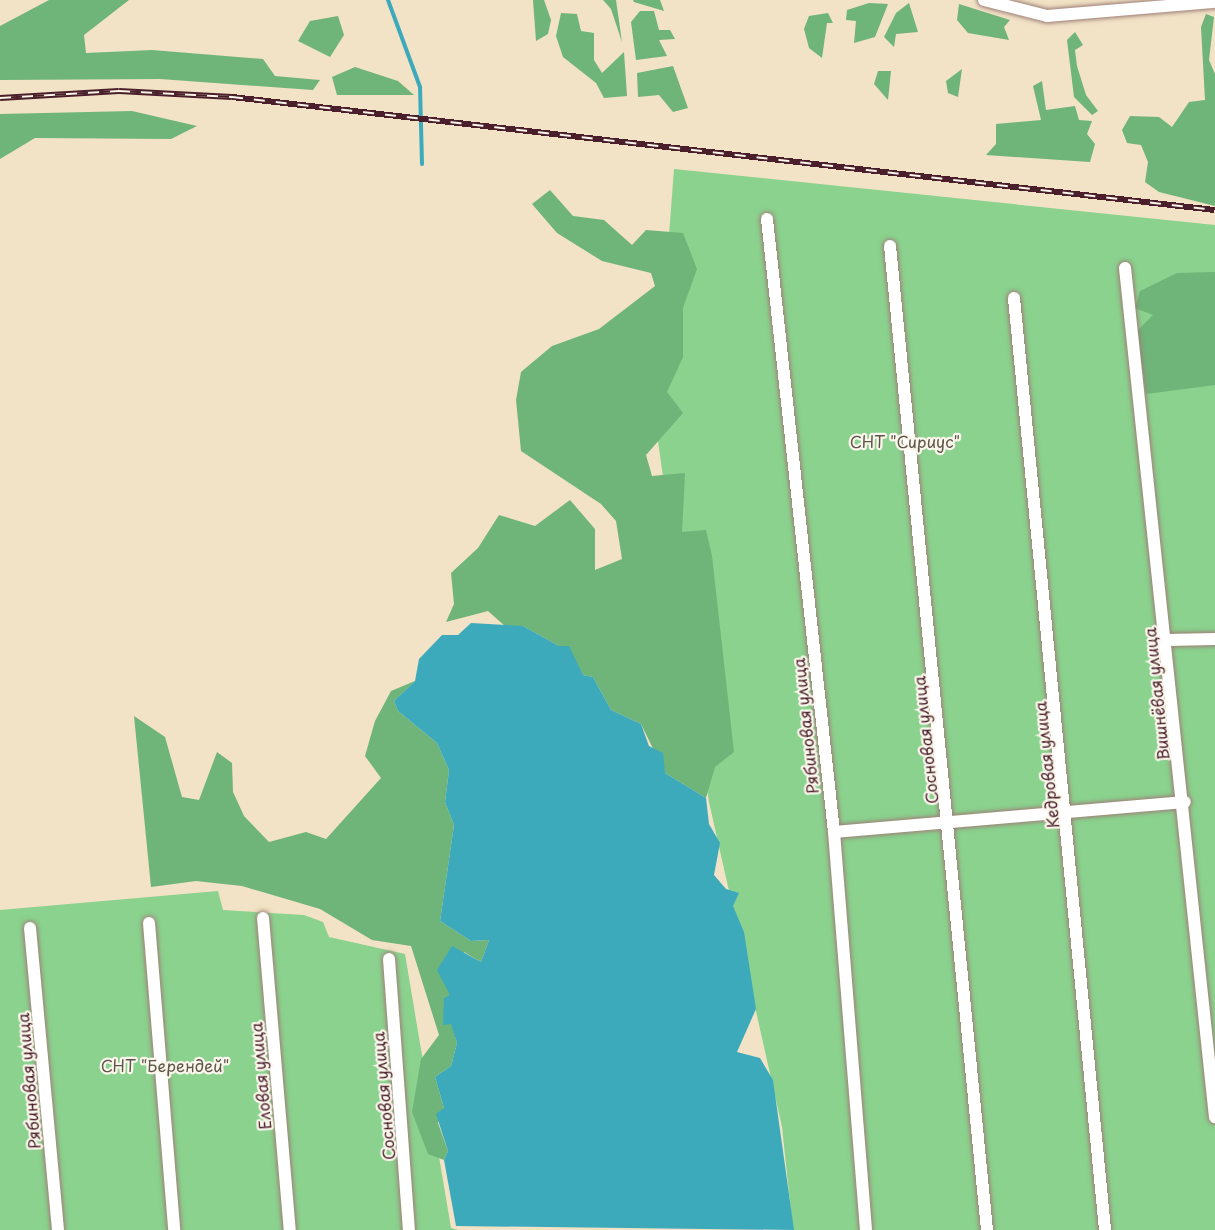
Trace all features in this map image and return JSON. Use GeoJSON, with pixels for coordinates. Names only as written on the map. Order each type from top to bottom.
{"type":"FeatureCollection","features":[{"type":"Feature","properties":{"kind":"street"},"geometry":{"type":"LineString","coordinates":[[984,0],[1047,16],[1215,2]]}},
{"type":"Feature","properties":{"kind":"street","name":"Рябиновая улица"},"geometry":{"type":"LineString","coordinates":[[767,219],[834,832],[866,1230]]}},
{"type":"Feature","properties":{"kind":"street","name":"Сосновая улица"},"geometry":{"type":"LineString","coordinates":[[890,246],[950,822],[987,1230]]}},
{"type":"Feature","properties":{"kind":"street","name":"Вишнёвая улица"},"geometry":{"type":"LineString","coordinates":[[1125,268],[1185,802],[1215,1116]]}},
{"type":"Feature","properties":{"kind":"street","name":"Кедровая улица"},"geometry":{"type":"LineString","coordinates":[[1014,298],[1068,813],[1105,1230]]}},
{"type":"Feature","properties":{"kind":"street"},"geometry":{"type":"LineString","coordinates":[[1167,640],[1215,639]]}},
{"type":"Feature","properties":{"kind":"street"},"geometry":{"type":"LineString","coordinates":[[834,832],[1185,802]]}},
{"type":"Feature","properties":{"kind":"street","name":"Еловая улица"},"geometry":{"type":"LineString","coordinates":[[263,918],[290,1230]]}},
{"type":"Feature","properties":{"kind":"street"},"geometry":{"type":"LineString","coordinates":[[149,923],[174,1230]]}},
{"type":"Feature","properties":{"kind":"street","name":"Рябиновая улица"},"geometry":{"type":"LineString","coordinates":[[30,928],[58,1230]]}},
{"type":"Feature","properties":{"kind":"street","name":"Сосновая улица"},"geometry":{"type":"LineString","coordinates":[[389,959],[409,1230]]}},
{"type":"Feature","properties":{"kind":"green space"},"geometry":{"type":"Polygon","coordinates":[[[49,0],[129,0],[84,35],[86,53],[152,50],[263,59],[275,76],[320,80],[313,90],[160,79],[0,80],[0,26],[49,0]]]}},
{"type":"Feature","properties":{"kind":"green space"},"geometry":{"type":"Polygon","coordinates":[[[533,0],[544,0],[551,20],[548,34],[536,41],[533,0]]]}},
{"type":"Feature","properties":{"kind":"green space"},"geometry":{"type":"Polygon","coordinates":[[[603,0],[616,0],[622,42],[611,9],[603,0]]]}},
{"type":"Feature","properties":{"kind":"green space"},"geometry":{"type":"Polygon","coordinates":[[[633,0],[660,0],[664,11],[634,2],[633,0]]]}},
{"type":"Feature","properties":{"kind":"green space"},"geometry":{"type":"Polygon","coordinates":[[[869,3],[888,4],[875,37],[854,43],[856,21],[846,20],[847,10],[869,3]]]}},
{"type":"Feature","properties":{"kind":"green space"},"geometry":{"type":"Polygon","coordinates":[[[909,3],[918,32],[896,34],[894,47],[884,37],[896,13],[909,3]]]}},
{"type":"Feature","properties":{"kind":"green space"},"geometry":{"type":"Polygon","coordinates":[[[959,4],[1010,20],[1004,27],[1009,40],[968,33],[957,20],[959,4]]]}},
{"type":"Feature","properties":{"kind":"green space"},"geometry":{"type":"Polygon","coordinates":[[[640,11],[654,11],[659,30],[670,30],[675,39],[659,40],[667,56],[636,60],[631,22],[640,11]]]}},
{"type":"Feature","properties":{"kind":"green space"},"geometry":{"type":"Polygon","coordinates":[[[561,13],[577,14],[581,31],[594,33],[594,60],[602,73],[624,52],[627,96],[604,98],[596,83],[563,57],[556,36],[561,13]]]}},
{"type":"Feature","properties":{"kind":"green space"},"geometry":{"type":"Polygon","coordinates":[[[828,13],[833,23],[827,23],[822,58],[809,48],[804,29],[809,16],[828,13]]]}},
{"type":"Feature","properties":{"kind":"green space"},"geometry":{"type":"Polygon","coordinates":[[[1206,14],[1214,17],[1209,60],[1215,74],[1215,206],[1159,192],[1145,182],[1148,162],[1141,145],[1127,143],[1122,130],[1130,116],[1159,117],[1172,127],[1189,102],[1205,100],[1201,27],[1206,14]]]}},
{"type":"Feature","properties":{"kind":"green space"},"geometry":{"type":"Polygon","coordinates":[[[338,16],[344,35],[330,57],[298,41],[310,21],[338,16]]]}},
{"type":"Feature","properties":{"kind":"green space"},"geometry":{"type":"Polygon","coordinates":[[[1075,32],[1083,45],[1075,50],[1077,66],[1086,95],[1098,111],[1092,115],[1074,97],[1067,40],[1075,32]]]}},
{"type":"Feature","properties":{"kind":"green space"},"geometry":{"type":"Polygon","coordinates":[[[673,66],[688,108],[673,112],[659,95],[638,97],[637,73],[673,66]]]}},
{"type":"Feature","properties":{"kind":"green space"},"geometry":{"type":"Polygon","coordinates":[[[355,67],[398,81],[414,95],[337,95],[332,77],[355,67]]]}},
{"type":"Feature","properties":{"kind":"green space"},"geometry":{"type":"Polygon","coordinates":[[[962,69],[958,97],[948,93],[946,81],[962,69]]]}},
{"type":"Feature","properties":{"kind":"green space"},"geometry":{"type":"Polygon","coordinates":[[[878,71],[891,71],[888,100],[874,84],[878,71]]]}},
{"type":"Feature","properties":{"kind":"green space"},"geometry":{"type":"Polygon","coordinates":[[[1042,81],[1046,110],[1075,106],[1079,120],[1092,121],[1087,134],[1095,144],[1090,162],[986,155],[996,144],[996,124],[1041,120],[1033,86],[1042,81]]]}},
{"type":"Feature","properties":{"kind":"green space"},"geometry":{"type":"Polygon","coordinates":[[[132,111],[197,126],[171,139],[35,138],[0,159],[0,114],[132,111]]]}},
{"type":"Feature","properties":{"kind":"green space","name":"СНТ \"Сириус\""},"geometry":{"type":"Polygon","coordinates":[[[674,169],[1215,225],[1215,1230],[793,1230],[782,1127],[709,802],[655,420],[674,169]]]}},
{"type":"Feature","properties":{"kind":"green space"},"geometry":{"type":"Polygon","coordinates":[[[550,190],[573,216],[604,220],[632,245],[646,230],[683,233],[697,269],[683,308],[683,357],[667,392],[683,413],[646,455],[652,476],[685,473],[682,532],[706,530],[712,556],[734,752],[715,767],[706,798],[665,773],[641,724],[611,710],[593,677],[583,675],[559,646],[523,626],[506,627],[488,611],[446,622],[454,604],[451,573],[478,548],[499,515],[535,526],[570,500],[595,529],[595,570],[622,559],[616,521],[601,504],[521,451],[516,400],[521,372],[552,346],[599,329],[655,286],[651,273],[602,261],[557,233],[532,204],[550,190]]]}},
{"type":"Feature","properties":{"kind":"green space"},"geometry":{"type":"Polygon","coordinates":[[[1215,272],[1215,385],[1146,394],[1137,331],[1153,315],[1135,308],[1140,291],[1177,273],[1215,272]]]}},
{"type":"Feature","properties":{"kind":"green space"},"geometry":{"type":"Polygon","coordinates":[[[415,681],[394,701],[398,711],[437,743],[449,770],[445,802],[454,825],[440,921],[471,941],[489,940],[481,962],[464,952],[443,1024],[452,1024],[457,1043],[451,1066],[435,1077],[444,1108],[438,1123],[448,1151],[444,1160],[428,1154],[412,1112],[421,1059],[439,1035],[411,946],[372,940],[320,909],[242,886],[196,881],[151,887],[134,716],[165,737],[182,797],[199,800],[217,752],[232,763],[233,792],[244,816],[269,842],[306,832],[326,839],[381,778],[365,756],[375,721],[391,691],[415,681]]]}},
{"type":"Feature","properties":{"kind":"green space","name":"СНТ \"Берендей\""},"geometry":{"type":"Polygon","coordinates":[[[218,891],[223,910],[304,915],[323,922],[329,937],[405,954],[451,1228],[458,1230],[0,1230],[0,910],[218,891]]]}},
{"type":"Feature","properties":{"kind":"water"},"geometry":{"type":"Polygon","coordinates":[[[471,623],[523,626],[559,646],[569,646],[583,675],[593,677],[611,710],[641,724],[649,746],[663,753],[665,773],[706,798],[709,824],[720,843],[714,875],[726,889],[739,893],[733,906],[744,932],[756,1009],[737,1052],[760,1058],[773,1080],[794,1230],[456,1226],[444,1160],[448,1151],[436,1114],[444,1108],[435,1077],[451,1066],[457,1043],[451,1024],[443,1025],[444,998],[450,995],[437,970],[452,946],[481,962],[489,940],[471,941],[440,921],[454,825],[445,802],[449,770],[437,743],[398,711],[394,701],[415,681],[419,659],[442,635],[458,635],[471,623]]]}},
{"type":"Feature","properties":{"kind":"waterway"},"geometry":{"type":"LineString","coordinates":[[388,0],[420,87],[422,164]]}},
{"type":"Feature","properties":{"kind":"railway"},"geometry":{"type":"LineString","coordinates":[[0,98],[119,91],[232,97],[1215,210]]}}]}
